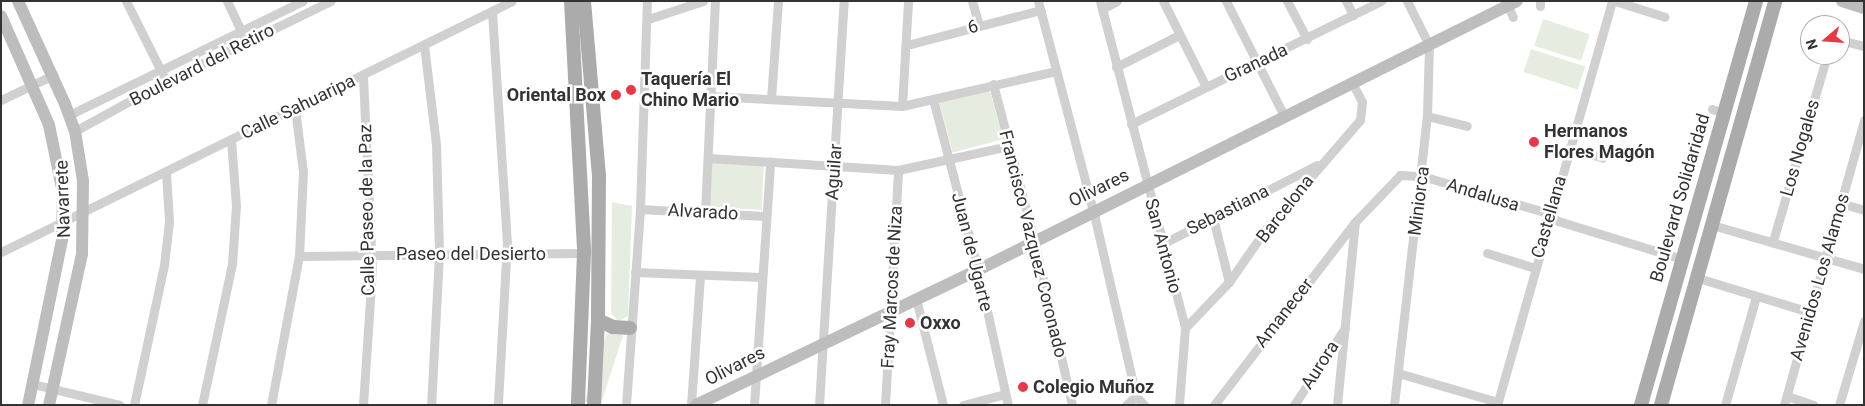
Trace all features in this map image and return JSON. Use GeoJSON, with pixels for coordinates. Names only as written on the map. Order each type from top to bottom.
{"type":"FeatureCollection","features":[{"type":"Feature","properties":{"kind":"main road","name":"Navarrete"},"geometry":{"type":"LineString","coordinates":[[18,1],[53,75],[75,131],[84,213],[82,254],[49,405]]}},
{"type":"Feature","properties":{"kind":"main road"},"geometry":{"type":"LineString","coordinates":[[571,1],[584,253],[578,405]]}},
{"type":"Feature","properties":{"kind":"main road"},"geometry":{"type":"LineString","coordinates":[[584,1],[599,175],[598,320],[594,405]]}},
{"type":"Feature","properties":{"kind":"main road","name":"Boulevard Solidaridad"},"geometry":{"type":"LineString","coordinates":[[1641,405],[1682,259],[1718,111],[1756,1]]}},
{"type":"Feature","properties":{"kind":"main road"},"geometry":{"type":"LineString","coordinates":[[1661,405],[1775,1]]}},
{"type":"Feature","properties":{"kind":"main road"},"geometry":{"type":"LineString","coordinates":[[1842,1],[1864,8]]}},
{"type":"Feature","properties":{"kind":"main road","name":"Olivares"},"geometry":{"type":"LineString","coordinates":[[696,405],[756,374],[978,270],[1034,240],[1284,116],[1353,84],[1429,44],[1513,8]]}},
{"type":"Feature","properties":{"kind":"main road","name":"Navarrete"},"geometry":{"type":"LineString","coordinates":[[1,16],[34,84],[57,154],[64,222],[28,405]]}},
{"type":"Feature","properties":{"kind":"main road"},"geometry":{"type":"LineString","coordinates":[[598,320],[613,327],[630,328]]}},
{"type":"Feature","properties":{"kind":"street"},"geometry":{"type":"LineString","coordinates":[[126,1],[166,81]]}},
{"type":"Feature","properties":{"kind":"street"},"geometry":{"type":"LineString","coordinates":[[227,1],[246,42]]}},
{"type":"Feature","properties":{"kind":"street","name":"Boulevard del Retiro"},"geometry":{"type":"LineString","coordinates":[[69,116],[303,1]]}},
{"type":"Feature","properties":{"kind":"street","name":"Boulevard del Retiro"},"geometry":{"type":"LineString","coordinates":[[75,131],[166,81],[331,1]]}},
{"type":"Feature","properties":{"kind":"street","name":"Calle Sahuaripa"},"geometry":{"type":"LineString","coordinates":[[1,252],[166,173],[231,139],[363,76],[512,1]]}},
{"type":"Feature","properties":{"kind":"street"},"geometry":{"type":"LineString","coordinates":[[587,29],[588,1]]}},
{"type":"Feature","properties":{"kind":"street"},"geometry":{"type":"LineString","coordinates":[[626,405],[640,209],[648,19],[647,1]]}},
{"type":"Feature","properties":{"kind":"street"},"geometry":{"type":"LineString","coordinates":[[648,19],[703,1]]}},
{"type":"Feature","properties":{"kind":"street"},"geometry":{"type":"LineString","coordinates":[[705,212],[715,1]]}},
{"type":"Feature","properties":{"kind":"street"},"geometry":{"type":"LineString","coordinates":[[771,99],[778,1]]}},
{"type":"Feature","properties":{"kind":"street","name":"Aguilar"},"geometry":{"type":"LineString","coordinates":[[819,405],[844,1]]}},
{"type":"Feature","properties":{"kind":"street"},"geometry":{"type":"LineString","coordinates":[[902,106],[907,45],[908,1]]}},
{"type":"Feature","properties":{"kind":"street"},"geometry":{"type":"LineString","coordinates":[[972,1],[979,26]]}},
{"type":"Feature","properties":{"kind":"street"},"geometry":{"type":"LineString","coordinates":[[1101,5],[1117,1]]}},
{"type":"Feature","properties":{"kind":"street"},"geometry":{"type":"LineString","coordinates":[[1163,1],[1206,87]]}},
{"type":"Feature","properties":{"kind":"street"},"geometry":{"type":"LineString","coordinates":[[1226,1],[1284,116]]}},
{"type":"Feature","properties":{"kind":"street"},"geometry":{"type":"LineString","coordinates":[[1287,1],[1307,39]]}},
{"type":"Feature","properties":{"kind":"street"},"geometry":{"type":"LineString","coordinates":[[1346,1],[1352,15]]}},
{"type":"Feature","properties":{"kind":"street","name":"Granada"},"geometry":{"type":"LineString","coordinates":[[1131,124],[1381,1]]}},
{"type":"Feature","properties":{"kind":"street","name":"Miniorca"},"geometry":{"type":"LineString","coordinates":[[1394,405],[1422,176],[1427,116],[1429,44],[1407,1]]}},
{"type":"Feature","properties":{"kind":"street"},"geometry":{"type":"LineString","coordinates":[[1614,1],[1665,17]]}},
{"type":"Feature","properties":{"kind":"street","name":"Castellana"},"geometry":{"type":"LineString","coordinates":[[1497,403],[1569,148],[1614,1]]}},
{"type":"Feature","properties":{"kind":"street","name":"San Antonio"},"geometry":{"type":"LineString","coordinates":[[1101,5],[1185,328],[1179,405]]}},
{"type":"Feature","properties":{"kind":"street"},"geometry":{"type":"LineString","coordinates":[[1039,6],[1094,210],[1136,396],[1144,405]]}},
{"type":"Feature","properties":{"kind":"street","name":"6"},"geometry":{"type":"LineString","coordinates":[[907,45],[979,26],[1039,6]]}},
{"type":"Feature","properties":{"kind":"street"},"geometry":{"type":"LineString","coordinates":[[492,12],[506,254],[498,405]]}},
{"type":"Feature","properties":{"kind":"street"},"geometry":{"type":"LineString","coordinates":[[1116,67],[1179,35]]}},
{"type":"Feature","properties":{"kind":"street"},"geometry":{"type":"LineString","coordinates":[[1850,42],[1864,46]]}},
{"type":"Feature","properties":{"kind":"street"},"geometry":{"type":"LineString","coordinates":[[424,45],[436,144],[439,254],[431,405]]}},
{"type":"Feature","properties":{"kind":"street","name":"Los Nogales"},"geometry":{"type":"LineString","coordinates":[[1773,241],[1824,65]]}},
{"type":"Feature","properties":{"kind":"street"},"geometry":{"type":"LineString","coordinates":[[711,96],[902,106],[1056,70]]}},
{"type":"Feature","properties":{"kind":"street"},"geometry":{"type":"LineString","coordinates":[[1,100],[53,75]]}},
{"type":"Feature","properties":{"kind":"street","name":"Calle Paseo de la Paz"},"geometry":{"type":"LineString","coordinates":[[363,76],[372,254],[363,405]]}},
{"type":"Feature","properties":{"kind":"street","name":"Francisco Vazquez Coronado"},"geometry":{"type":"LineString","coordinates":[[993,84],[1034,240],[1072,405]]}},
{"type":"Feature","properties":{"kind":"street","name":"Barcelona"},"geometry":{"type":"LineString","coordinates":[[1185,328],[1229,282],[1265,230],[1363,114],[1362,102],[1353,84]]}},
{"type":"Feature","properties":{"kind":"street","name":"Juan de Ugarte"},"geometry":{"type":"LineString","coordinates":[[933,99],[978,270],[1008,405]]}},
{"type":"Feature","properties":{"kind":"street"},"geometry":{"type":"LineString","coordinates":[[271,405],[299,256],[303,172],[295,109]]}},
{"type":"Feature","properties":{"kind":"street"},"geometry":{"type":"LineString","coordinates":[[1427,116],[1467,126]]}},
{"type":"Feature","properties":{"kind":"street","name":"Avenidos Los Alamos"},"geometry":{"type":"LineString","coordinates":[[1785,401],[1840,203],[1859,151],[1864,120]]}},
{"type":"Feature","properties":{"kind":"street"},"geometry":{"type":"LineString","coordinates":[[202,405],[232,264],[236,206],[231,139]]}},
{"type":"Feature","properties":{"kind":"street"},"geometry":{"type":"LineString","coordinates":[[708,158],[898,170],[948,161],[1009,146]]}},
{"type":"Feature","properties":{"kind":"street"},"geometry":{"type":"LineString","coordinates":[[1569,148],[1603,158]]}},
{"type":"Feature","properties":{"kind":"street"},"geometry":{"type":"LineString","coordinates":[[754,405],[770,162]]}},
{"type":"Feature","properties":{"kind":"street","name":"Sebastiana"},"geometry":{"type":"LineString","coordinates":[[1162,244],[1320,163]]}},
{"type":"Feature","properties":{"kind":"street","name":"Fray Marcos de Niza"},"geometry":{"type":"LineString","coordinates":[[886,405],[898,170]]}},
{"type":"Feature","properties":{"kind":"street"},"geometry":{"type":"LineString","coordinates":[[134,405],[164,265],[169,221],[166,173]]}},
{"type":"Feature","properties":{"kind":"street","name":"Andalusa"},"geometry":{"type":"LineString","coordinates":[[1397,178],[1422,176],[1550,215],[1558,221],[1682,259]]}},
{"type":"Feature","properties":{"kind":"street","name":"Amanecer"},"geometry":{"type":"LineString","coordinates":[[1214,405],[1355,222],[1397,178]]}},
{"type":"Feature","properties":{"kind":"street"},"geometry":{"type":"LineString","coordinates":[[1840,203],[1864,210]]}},
{"type":"Feature","properties":{"kind":"street","name":"Alvarado"},"geometry":{"type":"LineString","coordinates":[[640,209],[766,216]]}},
{"type":"Feature","properties":{"kind":"street"},"geometry":{"type":"LineString","coordinates":[[1213,218],[1229,282]]}},
{"type":"Feature","properties":{"kind":"street"},"geometry":{"type":"LineString","coordinates":[[1337,405],[1355,222]]}},
{"type":"Feature","properties":{"kind":"street"},"geometry":{"type":"LineString","coordinates":[[1712,225],[1773,241],[1864,269]]}},
{"type":"Feature","properties":{"kind":"street","name":"Paseo del Desierto"},"geometry":{"type":"LineString","coordinates":[[299,256],[584,253]]}},
{"type":"Feature","properties":{"kind":"street"},"geometry":{"type":"LineString","coordinates":[[1487,253],[1535,268]]}},
{"type":"Feature","properties":{"kind":"street"},"geometry":{"type":"LineString","coordinates":[[635,272],[762,277]]}},
{"type":"Feature","properties":{"kind":"street"},"geometry":{"type":"LineString","coordinates":[[691,405],[700,275]]}},
{"type":"Feature","properties":{"kind":"street"},"geometry":{"type":"LineString","coordinates":[[1698,278],[1809,312]]}},
{"type":"Feature","properties":{"kind":"street"},"geometry":{"type":"LineString","coordinates":[[1725,405],[1756,297]]}},
{"type":"Feature","properties":{"kind":"street"},"geometry":{"type":"LineString","coordinates":[[916,300],[943,405]]}},
{"type":"Feature","properties":{"kind":"street"},"geometry":{"type":"LineString","coordinates":[[1840,405],[1864,321]]}},
{"type":"Feature","properties":{"kind":"street","name":"Aurora"},"geometry":{"type":"LineString","coordinates":[[1294,405],[1346,325]]}},
{"type":"Feature","properties":{"kind":"street"},"geometry":{"type":"LineString","coordinates":[[1398,373],[1497,403]]}},
{"type":"Feature","properties":{"kind":"street"},"geometry":{"type":"LineString","coordinates":[[33,384],[120,405]]}},
{"type":"Feature","properties":{"kind":"street"},"geometry":{"type":"LineString","coordinates":[[963,405],[1005,394]]}},
{"type":"Feature","properties":{"kind":"street"},"geometry":{"type":"LineString","coordinates":[[1126,405],[1136,396]]}},
{"type":"Feature","properties":{"kind":"street"},"geometry":{"type":"LineString","coordinates":[[1785,401],[1813,405]]}},
{"type":"Feature","properties":{"kind":"shaded area"},"geometry":{"type":"Polygon","coordinates":[[[1543,19],[1590,34],[1581,61],[1534,46],[1543,19]]]}},
{"type":"Feature","properties":{"kind":"shaded area"},"geometry":{"type":"Polygon","coordinates":[[[1531,49],[1585,67],[1578,89],[1524,72],[1531,49]]]}},
{"type":"Feature","properties":{"kind":"shaded area"},"geometry":{"type":"Polygon","coordinates":[[[989,87],[1003,139],[953,153],[939,100],[989,87]]]}},
{"type":"Feature","properties":{"kind":"shaded area"},"geometry":{"type":"Polygon","coordinates":[[[712,162],[764,165],[762,210],[710,207],[712,162]]]}},
{"type":"Feature","properties":{"kind":"shaded area"},"geometry":{"type":"Polygon","coordinates":[[[612,202],[632,206],[628,316],[618,321],[611,313],[612,202]]]}},
{"type":"Feature","properties":{"kind":"shaded area"},"geometry":{"type":"Polygon","coordinates":[[[608,330],[623,335],[600,405],[585,401],[608,330]]]}},
{"type":"Feature","properties":{"kind":"place","name":"Taquería El Chino Mario"},"geometry":{"type":"Point","coordinates":[631,90]}},
{"type":"Feature","properties":{"kind":"place","name":"Oriental Box"},"geometry":{"type":"Point","coordinates":[616,95]}},
{"type":"Feature","properties":{"kind":"place","name":"Hermanos Flores Magón"},"geometry":{"type":"Point","coordinates":[1534,142]}},
{"type":"Feature","properties":{"kind":"place","name":"Oxxo"},"geometry":{"type":"Point","coordinates":[910,323]}},
{"type":"Feature","properties":{"kind":"place","name":"Colegio Muñoz"},"geometry":{"type":"Point","coordinates":[1023,387]}}]}
